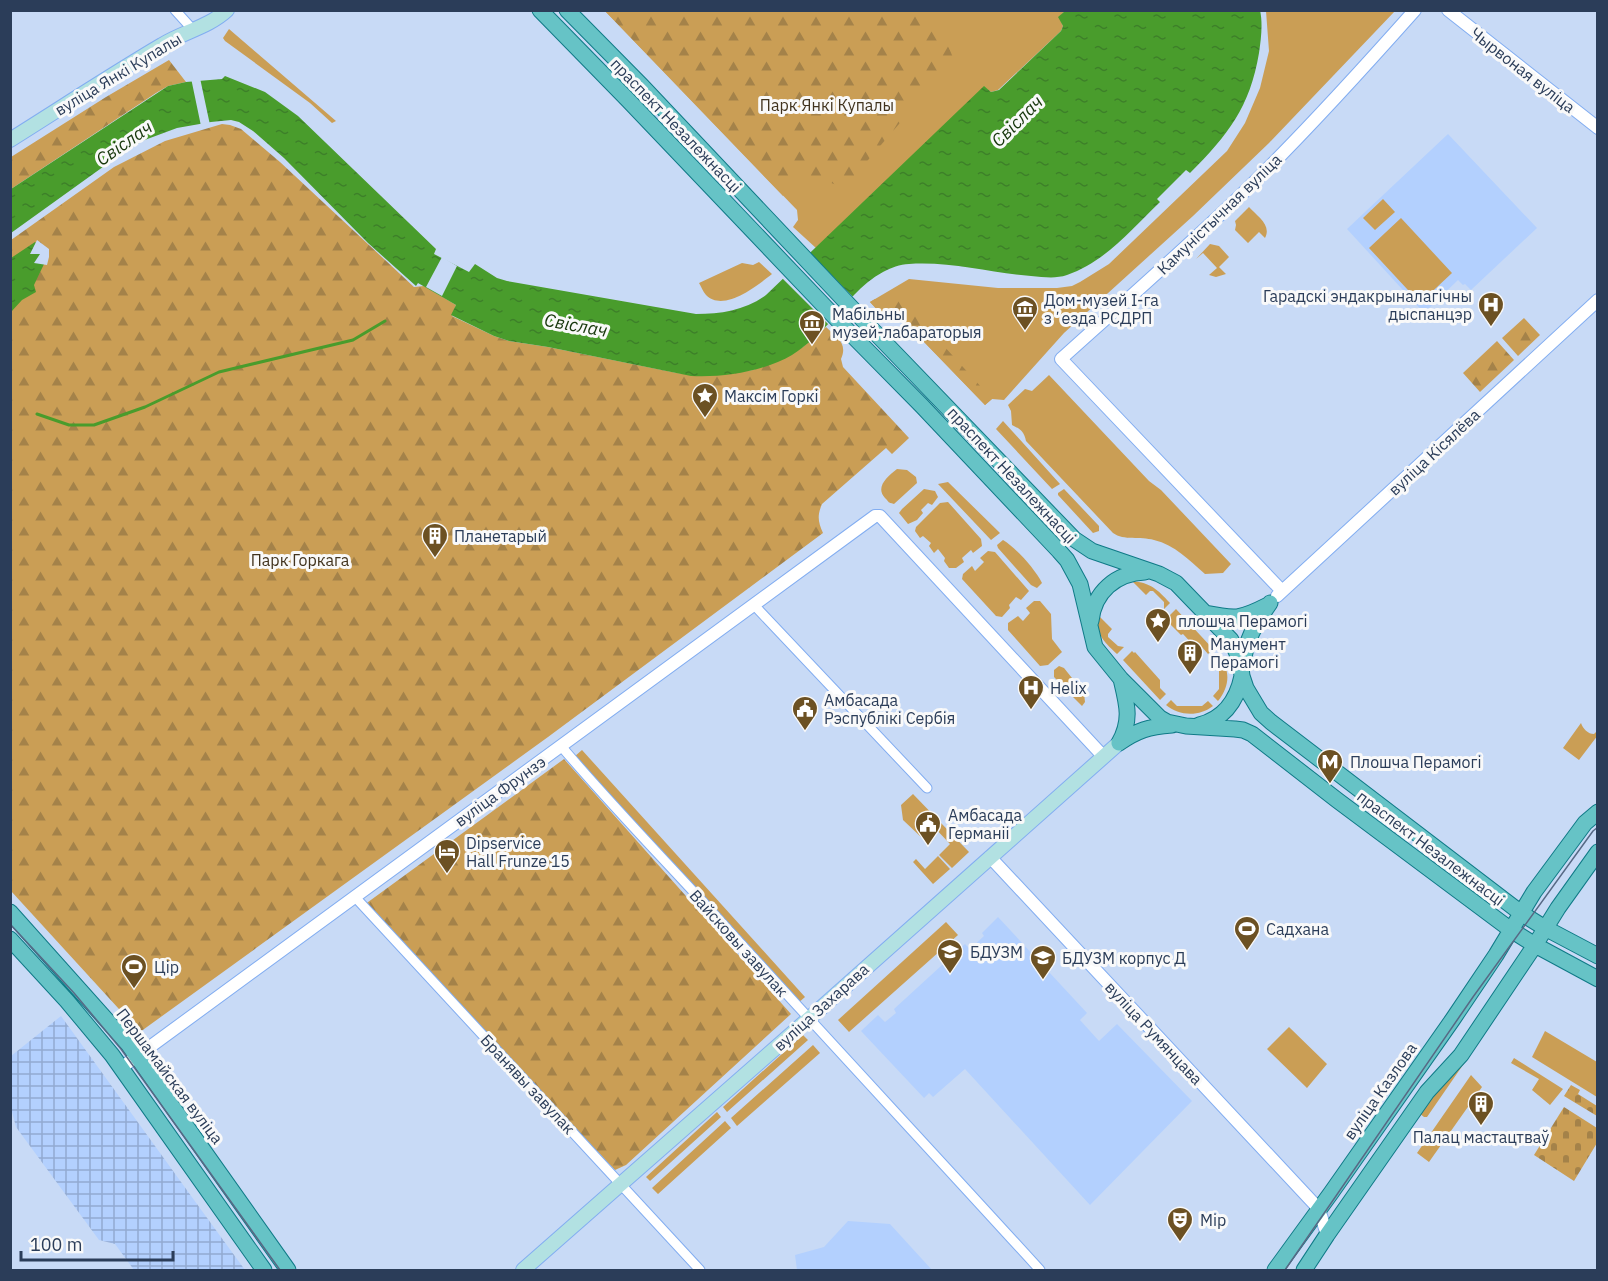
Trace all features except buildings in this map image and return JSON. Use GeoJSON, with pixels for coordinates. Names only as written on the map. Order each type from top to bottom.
{"type":"FeatureCollection","features":[{"type":"Feature","properties":{"kind":"main road","name":"вуліца Янкі Купалы"},"geometry":{"type":"LineString","coordinates":[[10,140],[165,43],[194,31],[223,15],[227,10]]}},
{"type":"Feature","properties":{"kind":"main road","name":"праспект Незалежнасці"},"geometry":{"type":"LineString","coordinates":[[540,10],[922,405],[1067,560],[1080,584],[1095,647],[1121,679],[1160,718],[1177,725],[1244,730],[1252,734],[1511,930],[1598,979]]}},
{"type":"Feature","properties":{"kind":"main road","name":"праспект Незалежнасці"},"geometry":{"type":"LineString","coordinates":[[567,10],[1074,539],[1092,552],[1168,578],[1176,583],[1231,640],[1238,654],[1252,699],[1261,713],[1521,913],[1598,956]]}},
{"type":"Feature","properties":{"kind":"main road"},"geometry":{"type":"LineString","coordinates":[[1091,627],[1095,602],[1105,588],[1127,574],[1152,573]]}},
{"type":"Feature","properties":{"kind":"main road"},"geometry":{"type":"LineString","coordinates":[[1204,613],[1234,618],[1250,614],[1270,603]]}},
{"type":"Feature","properties":{"kind":"main road"},"geometry":{"type":"LineString","coordinates":[[1193,726],[1210,722],[1227,710],[1238,692],[1248,640],[1253,628],[1270,603]]}},
{"type":"Feature","properties":{"kind":"main road"},"geometry":{"type":"LineString","coordinates":[[1119,742],[1128,716],[1121,679]]}},
{"type":"Feature","properties":{"kind":"main road"},"geometry":{"type":"LineString","coordinates":[[1119,742],[1148,728],[1177,725]]}},
{"type":"Feature","properties":{"kind":"main road","name":"вуліца Захарава"},"geometry":{"type":"LineString","coordinates":[[523,1270],[1119,742]]}},
{"type":"Feature","properties":{"kind":"main road","name":"вуліца Казлова"},"geometry":{"type":"LineString","coordinates":[[1275,1270],[1453,1019],[1534,892],[1585,823],[1598,812]]}},
{"type":"Feature","properties":{"kind":"main road"},"geometry":{"type":"LineString","coordinates":[[1304,1270],[1426,1092],[1461,1054],[1598,852]]}},
{"type":"Feature","properties":{"kind":"main road","name":"Першамайская вуліца"},"geometry":{"type":"LineString","coordinates":[[10,912],[93,1004],[137,1057],[288,1270]]}},
{"type":"Feature","properties":{"kind":"main road","name":"Першамайская вуліца"},"geometry":{"type":"LineString","coordinates":[[10,939],[67,1001],[121,1068],[264,1270]]}},
{"type":"Feature","properties":{"kind":"street"},"geometry":{"type":"LineString","coordinates":[[175,10],[194,31]]}},
{"type":"Feature","properties":{"kind":"street","name":"Камуністычная вуліца"},"geometry":{"type":"LineString","coordinates":[[1282,591],[1062,359],[1243,194],[1354,79],[1415,10]]}},
{"type":"Feature","properties":{"kind":"street","name":"Чырвоная вуліца"},"geometry":{"type":"LineString","coordinates":[[1448,10],[1598,128]]}},
{"type":"Feature","properties":{"kind":"street","name":"вуліца Кісялёва"},"geometry":{"type":"LineString","coordinates":[[1270,603],[1598,300]]}},
{"type":"Feature","properties":{"kind":"street","name":"вуліца Фрунзэ"},"geometry":{"type":"LineString","coordinates":[[121,1068],[875,516],[880,516],[1103,756]]}},
{"type":"Feature","properties":{"kind":"street"},"geometry":{"type":"LineString","coordinates":[[754,604],[927,788]]}},
{"type":"Feature","properties":{"kind":"street","name":"Вайсковы завулак"},"geometry":{"type":"LineString","coordinates":[[561,746],[1040,1270]]}},
{"type":"Feature","properties":{"kind":"street","name":"вуліца Румянцава"},"geometry":{"type":"LineString","coordinates":[[990,857],[1319,1209]]}},
{"type":"Feature","properties":{"kind":"street","name":"Бранявы завулак"},"geometry":{"type":"LineString","coordinates":[[355,897],[700,1270]]}},
{"type":"Feature","properties":{"kind":"street"},"geometry":{"type":"LineString","coordinates":[[1319,1209],[1327,1235]]}},
{"type":"Feature","properties":{"kind":"shaded area"},"geometry":{"type":"Polygon","coordinates":[[[1448,134],[1537,228],[1471,290],[1458,280],[1424,313],[1347,229],[1448,134]]]}},
{"type":"Feature","properties":{"kind":"shaded area"},"geometry":{"type":"Polygon","coordinates":[[[998,917],[1087,1013],[1080,1020],[1099,1041],[1117,1024],[1192,1101],[1090,1205],[965,1069],[933,1097],[929,1093],[924,1098],[861,1031],[878,1015],[885,1022],[896,1013],[894,1009],[965,944],[970,949],[984,936],[982,933],[998,917]]]}},
{"type":"Feature","properties":{"kind":"shaded area"},"geometry":{"type":"Polygon","coordinates":[[[61,1016],[245,1270],[134,1270],[115,1244],[99,1240],[16,1127],[11,1108],[11,1056],[61,1016]]]}},
{"type":"Feature","properties":{"kind":"shaded area"},"geometry":{"type":"Polygon","coordinates":[[[848,1221],[890,1224],[932,1270],[797,1270],[795,1255],[824,1247],[848,1221]]]}},
{"type":"Feature","properties":{"kind":"green space","name":"Парк Янкі Купалы"},"geometry":{"type":"Polygon","coordinates":[[[605,11],[1065,11],[1059,17],[1063,26],[1061,31],[998,90],[991,92],[984,87],[816,248],[793,227],[798,220],[797,210],[605,11]]]}},
{"type":"Feature","properties":{"kind":"green space","name":"Парк Янкі Купалы"},"geometry":{"type":"Polygon","coordinates":[[[605,11],[914,11],[944,36],[954,60],[844,188],[816,177],[798,179],[783,196],[605,11]]]}},
{"type":"Feature","properties":{"kind":"green space"},"geometry":{"type":"Polygon","coordinates":[[[1266,11],[1395,11],[1269,143],[1193,216],[1064,333],[1004,400],[992,399],[985,405],[897,314],[882,315],[870,302],[909,279],[998,288],[1057,288],[1072,286],[1109,264],[1227,151],[1245,123],[1260,88],[1269,51],[1266,11]]]}},
{"type":"Feature","properties":{"kind":"green space"},"geometry":{"type":"Polygon","coordinates":[[[229,29],[336,121],[332,123],[310,103],[225,41],[223,38],[229,29]]]}},
{"type":"Feature","properties":{"kind":"green space"},"geometry":{"type":"Polygon","coordinates":[[[169,60],[186,82],[168,86],[156,93],[11,189],[11,157],[169,60]]]}},
{"type":"Feature","properties":{"kind":"green space","name":"Парк Горкага"},"geometry":{"type":"Polygon","coordinates":[[[222,124],[241,129],[280,162],[414,287],[424,286],[456,305],[452,316],[494,336],[509,341],[677,373],[704,376],[753,370],[803,347],[826,327],[842,345],[843,367],[909,438],[892,454],[886,448],[822,504],[819,519],[823,533],[548,737],[140,1032],[11,891],[11,240],[114,167],[165,141],[222,124]]]}},
{"type":"Feature","properties":{"kind":"green space"},"geometry":{"type":"Polygon","coordinates":[[[1383,199],[1395,212],[1375,230],[1363,218],[1383,199]]]}},
{"type":"Feature","properties":{"kind":"green space"},"geometry":{"type":"Polygon","coordinates":[[[1249,207],[1263,221],[1267,233],[1265,238],[1259,232],[1248,243],[1235,230],[1235,221],[1249,207]]]}},
{"type":"Feature","properties":{"kind":"green space"},"geometry":{"type":"Polygon","coordinates":[[[1401,218],[1452,273],[1420,303],[1369,248],[1401,218]]]}},
{"type":"Feature","properties":{"kind":"green space"},"geometry":{"type":"Polygon","coordinates":[[[1210,244],[1219,246],[1229,257],[1219,267],[1226,274],[1216,277],[1209,275],[1217,268],[1203,253],[1196,259],[1210,244]]]}},
{"type":"Feature","properties":{"kind":"green space"},"geometry":{"type":"Polygon","coordinates":[[[759,262],[772,274],[750,290],[731,299],[713,300],[706,295],[699,283],[742,263],[753,265],[759,262]]]}},
{"type":"Feature","properties":{"kind":"green space"},"geometry":{"type":"Polygon","coordinates":[[[875,299],[904,302],[992,399],[985,405],[897,314],[882,315],[870,302],[875,299]]]}},
{"type":"Feature","properties":{"kind":"green space"},"geometry":{"type":"Polygon","coordinates":[[[1524,318],[1540,335],[1518,356],[1502,338],[1524,318]]]}},
{"type":"Feature","properties":{"kind":"green space"},"geometry":{"type":"Polygon","coordinates":[[[1497,341],[1514,360],[1480,392],[1463,373],[1497,341]]]}},
{"type":"Feature","properties":{"kind":"green space"},"geometry":{"type":"Polygon","coordinates":[[[1049,375],[1231,564],[1223,573],[1205,574],[1162,542],[1122,537],[1113,533],[1026,441],[1021,431],[1012,425],[1008,405],[1025,389],[1032,391],[1049,375]]]}},
{"type":"Feature","properties":{"kind":"green space"},"geometry":{"type":"Polygon","coordinates":[[[1003,421],[1060,484],[1052,489],[996,429],[1003,421]]]}},
{"type":"Feature","properties":{"kind":"green space"},"geometry":{"type":"Polygon","coordinates":[[[897,469],[907,470],[916,477],[917,483],[894,504],[888,502],[881,490],[886,479],[897,469]]]}},
{"type":"Feature","properties":{"kind":"green space"},"geometry":{"type":"Polygon","coordinates":[[[948,482],[1000,533],[991,540],[938,484],[948,482]]]}},
{"type":"Feature","properties":{"kind":"green space"},"geometry":{"type":"Polygon","coordinates":[[[924,489],[935,491],[938,497],[932,505],[928,503],[921,510],[923,513],[917,520],[908,524],[899,513],[924,489]]]}},
{"type":"Feature","properties":{"kind":"green space"},"geometry":{"type":"Polygon","coordinates":[[[1064,489],[1099,526],[1099,531],[1093,533],[1058,495],[1064,489]]]}},
{"type":"Feature","properties":{"kind":"green space"},"geometry":{"type":"Polygon","coordinates":[[[948,502],[981,539],[982,546],[973,553],[971,550],[962,558],[964,562],[956,568],[949,568],[938,549],[934,553],[929,546],[931,543],[923,536],[920,538],[915,531],[916,527],[940,503],[948,502]]]}},
{"type":"Feature","properties":{"kind":"green space"},"geometry":{"type":"Polygon","coordinates":[[[1003,540],[1019,553],[1035,572],[1042,583],[1037,588],[1031,585],[998,548],[997,545],[1003,540]]]}},
{"type":"Feature","properties":{"kind":"green space"},"geometry":{"type":"Polygon","coordinates":[[[988,551],[995,552],[1029,591],[1021,600],[1016,597],[1002,617],[996,616],[962,579],[963,574],[972,566],[975,571],[984,562],[980,558],[988,551]]]}},
{"type":"Feature","properties":{"kind":"green space"},"geometry":{"type":"Polygon","coordinates":[[[1132,581],[1144,583],[1153,588],[1170,603],[1164,609],[1164,602],[1153,591],[1146,595],[1132,581]]]}},
{"type":"Feature","properties":{"kind":"green space"},"geometry":{"type":"Polygon","coordinates":[[[1034,601],[1040,601],[1051,614],[1052,639],[1062,652],[1048,665],[1040,666],[1008,630],[1008,623],[1018,616],[1023,621],[1030,613],[1026,608],[1034,601]]]}},
{"type":"Feature","properties":{"kind":"green space"},"geometry":{"type":"Polygon","coordinates":[[[1176,609],[1213,649],[1208,654],[1202,647],[1195,647],[1167,621],[1176,609]]]}},
{"type":"Feature","properties":{"kind":"green space"},"geometry":{"type":"Polygon","coordinates":[[[1097,614],[1112,629],[1108,637],[1118,646],[1124,647],[1117,654],[1101,637],[1097,614]]]}},
{"type":"Feature","properties":{"kind":"green space"},"geometry":{"type":"Polygon","coordinates":[[[1132,651],[1160,680],[1160,688],[1166,694],[1160,700],[1123,660],[1132,651]]]}},
{"type":"Feature","properties":{"kind":"green space"},"geometry":{"type":"Polygon","coordinates":[[[1218,655],[1227,672],[1227,684],[1218,701],[1213,696],[1219,689],[1219,665],[1213,659],[1218,655]]]}},
{"type":"Feature","properties":{"kind":"green space"},"geometry":{"type":"Polygon","coordinates":[[[1059,666],[1064,668],[1084,693],[1085,702],[1082,706],[1066,690],[1068,688],[1054,677],[1054,670],[1059,666]]]}},
{"type":"Feature","properties":{"kind":"green space"},"geometry":{"type":"Polygon","coordinates":[[[1171,700],[1177,706],[1202,706],[1208,701],[1213,706],[1202,712],[1189,714],[1171,709],[1166,705],[1171,700]]]}},
{"type":"Feature","properties":{"kind":"green space"},"geometry":{"type":"Polygon","coordinates":[[[1581,723],[1588,732],[1594,734],[1596,732],[1598,735],[1579,760],[1563,748],[1581,723]]]}},
{"type":"Feature","properties":{"kind":"green space"},"geometry":{"type":"Polygon","coordinates":[[[582,750],[805,997],[797,1004],[574,757],[582,750]]]}},
{"type":"Feature","properties":{"kind":"green space"},"geometry":{"type":"Polygon","coordinates":[[[564,759],[791,1014],[626,1165],[615,1170],[364,905],[564,759]]]}},
{"type":"Feature","properties":{"kind":"green space"},"geometry":{"type":"Polygon","coordinates":[[[913,794],[969,852],[952,868],[939,855],[950,844],[933,826],[921,837],[903,820],[901,805],[913,794]]]}},
{"type":"Feature","properties":{"kind":"green space"},"geometry":{"type":"Polygon","coordinates":[[[938,856],[950,869],[933,884],[913,862],[916,859],[925,869],[938,856]]]}},
{"type":"Feature","properties":{"kind":"green space"},"geometry":{"type":"Polygon","coordinates":[[[946,922],[958,935],[849,1032],[838,1020],[946,922]]]}},
{"type":"Feature","properties":{"kind":"green space"},"geometry":{"type":"Polygon","coordinates":[[[1289,1027],[1327,1064],[1307,1088],[1267,1049],[1289,1027]]]}},
{"type":"Feature","properties":{"kind":"green space"},"geometry":{"type":"Polygon","coordinates":[[[1545,1031],[1597,1062],[1597,1097],[1532,1057],[1545,1031]]]}},
{"type":"Feature","properties":{"kind":"green space"},"geometry":{"type":"Polygon","coordinates":[[[803,1035],[808,1040],[727,1112],[723,1107],[803,1035]]]}},
{"type":"Feature","properties":{"kind":"green space"},"geometry":{"type":"Polygon","coordinates":[[[813,1045],[820,1053],[737,1126],[731,1118],[813,1045]]]}},
{"type":"Feature","properties":{"kind":"green space"},"geometry":{"type":"Polygon","coordinates":[[[1514,1058],[1563,1089],[1550,1105],[1532,1090],[1539,1079],[1511,1063],[1514,1058]]]}},
{"type":"Feature","properties":{"kind":"green space"},"geometry":{"type":"Polygon","coordinates":[[[1463,1061],[1465,1062],[1427,1117],[1424,1117],[1419,1113],[1463,1061]]]}},
{"type":"Feature","properties":{"kind":"green space"},"geometry":{"type":"Polygon","coordinates":[[[1471,1075],[1482,1087],[1429,1162],[1417,1153],[1471,1075]]]}},
{"type":"Feature","properties":{"kind":"green space"},"geometry":{"type":"Polygon","coordinates":[[[1571,1085],[1580,1090],[1578,1094],[1597,1106],[1597,1116],[1564,1096],[1571,1085]]]}},
{"type":"Feature","properties":{"kind":"green space"},"geometry":{"type":"Polygon","coordinates":[[[1564,1107],[1597,1128],[1597,1143],[1574,1181],[1534,1155],[1564,1107]]]}},
{"type":"Feature","properties":{"kind":"green space"},"geometry":{"type":"Polygon","coordinates":[[[717,1112],[721,1117],[650,1181],[646,1177],[717,1112]]]}},
{"type":"Feature","properties":{"kind":"green space"},"geometry":{"type":"Polygon","coordinates":[[[725,1121],[731,1128],[658,1194],[652,1188],[725,1121]]]}},
{"type":"Feature","properties":{"kind":"water","name":"Свіслач"},"geometry":{"type":"Polygon","coordinates":[[[1260,10],[1261,37],[1255,72],[1243,105],[1226,133],[1190,173],[1186,170],[1157,199],[1160,202],[1139,223],[1094,262],[1067,275],[1054,277],[940,264],[896,266],[868,282],[821,331],[792,355],[781,361],[743,372],[716,376],[691,376],[509,341],[451,315],[456,305],[418,283],[416,286],[368,243],[284,158],[253,131],[231,120],[177,128],[142,141],[11,233],[11,189],[168,86],[222,79],[225,76],[265,92],[298,116],[436,249],[434,254],[469,272],[475,264],[497,278],[507,281],[696,314],[724,312],[742,308],[766,295],[984,86],[991,92],[999,90],[1061,31],[1063,26],[1058,17],[1065,11],[1260,10]]]}},
{"type":"Feature","properties":{"kind":"water"},"geometry":{"type":"Polygon","coordinates":[[[35,242],[46,250],[45,262],[34,285],[36,292],[22,300],[11,312],[11,258],[35,242]]]}},
{"type":"Feature","properties":{"kind":"pier"},"geometry":{"type":"Polygon","coordinates":[[[191,78],[200,78],[210,125],[201,126],[191,78]]]}},
{"type":"Feature","properties":{"kind":"pier"},"geometry":{"type":"Polygon","coordinates":[[[37,240],[49,249],[47,265],[34,263],[40,254],[30,254],[37,240]]]}},
{"type":"Feature","properties":{"kind":"pier"},"geometry":{"type":"Polygon","coordinates":[[[808,251],[855,299],[830,326],[781,277],[808,251]]]}},
{"type":"Feature","properties":{"kind":"pier"},"geometry":{"type":"Polygon","coordinates":[[[442,257],[457,266],[442,296],[426,287],[442,257]]]}},
{"type":"Feature","properties":{"kind":"waterway"},"geometry":{"type":"LineString","coordinates":[[37,414],[69,425],[94,425],[145,407],[219,372],[353,340],[385,321]]}},
{"type":"Feature","properties":{"kind":"tram line"},"geometry":{"type":"LineString","coordinates":[[1285,1270],[1473,997],[1598,827]]}},
{"type":"Feature","properties":{"kind":"tram line"},"geometry":{"type":"LineString","coordinates":[[10,924],[74,993],[121,1049],[280,1270]]}},
{"type":"Feature","properties":{"kind":"place","name":"Гарадскі эндакрыналагічны дыспанцэр"},"geometry":{"type":"Point","coordinates":[1491,328]}},
{"type":"Feature","properties":{"kind":"place","name":"Дом-музей I-га зʼезда РСДРП"},"geometry":{"type":"Point","coordinates":[1025,332]}},
{"type":"Feature","properties":{"kind":"place","name":"Мабільны музей-лабараторыя"},"geometry":{"type":"Point","coordinates":[812,346]}},
{"type":"Feature","properties":{"kind":"place","name":"Максім Горкі"},"geometry":{"type":"Point","coordinates":[705,419]}},
{"type":"Feature","properties":{"kind":"place","name":"Планетарый"},"geometry":{"type":"Point","coordinates":[435,559]}},
{"type":"Feature","properties":{"kind":"place","name":"плошча Перамогі"},"geometry":{"type":"Point","coordinates":[1158,644]}},
{"type":"Feature","properties":{"kind":"place","name":"Манумент Перамогі"},"geometry":{"type":"Point","coordinates":[1190,676]}},
{"type":"Feature","properties":{"kind":"place","name":"Helix"},"geometry":{"type":"Point","coordinates":[1031,711]}},
{"type":"Feature","properties":{"kind":"place","name":"Амбасада Рэспублікі Сербія"},"geometry":{"type":"Point","coordinates":[805,732]}},
{"type":"Feature","properties":{"kind":"place","name":"Плошча Перамогі"},"geometry":{"type":"Point","coordinates":[1330,785]}},
{"type":"Feature","properties":{"kind":"place","name":"Амбасада Германіі"},"geometry":{"type":"Point","coordinates":[928,847]}},
{"type":"Feature","properties":{"kind":"place","name":"Dipservice Hall Frunze 15"},"geometry":{"type":"Point","coordinates":[447,875]}},
{"type":"Feature","properties":{"kind":"place","name":"Садхана"},"geometry":{"type":"Point","coordinates":[1247,952]}},
{"type":"Feature","properties":{"kind":"place","name":"БДУЗМ"},"geometry":{"type":"Point","coordinates":[950,975]}},
{"type":"Feature","properties":{"kind":"place","name":"БДУЗМ корпус Д"},"geometry":{"type":"Point","coordinates":[1043,981]}},
{"type":"Feature","properties":{"kind":"place","name":"Цір"},"geometry":{"type":"Point","coordinates":[134,990]}},
{"type":"Feature","properties":{"kind":"place","name":"Палац мастацтваў"},"geometry":{"type":"Point","coordinates":[1481,1127]}},
{"type":"Feature","properties":{"kind":"place","name":"Мір"},"geometry":{"type":"Point","coordinates":[1180,1243]}}]}
